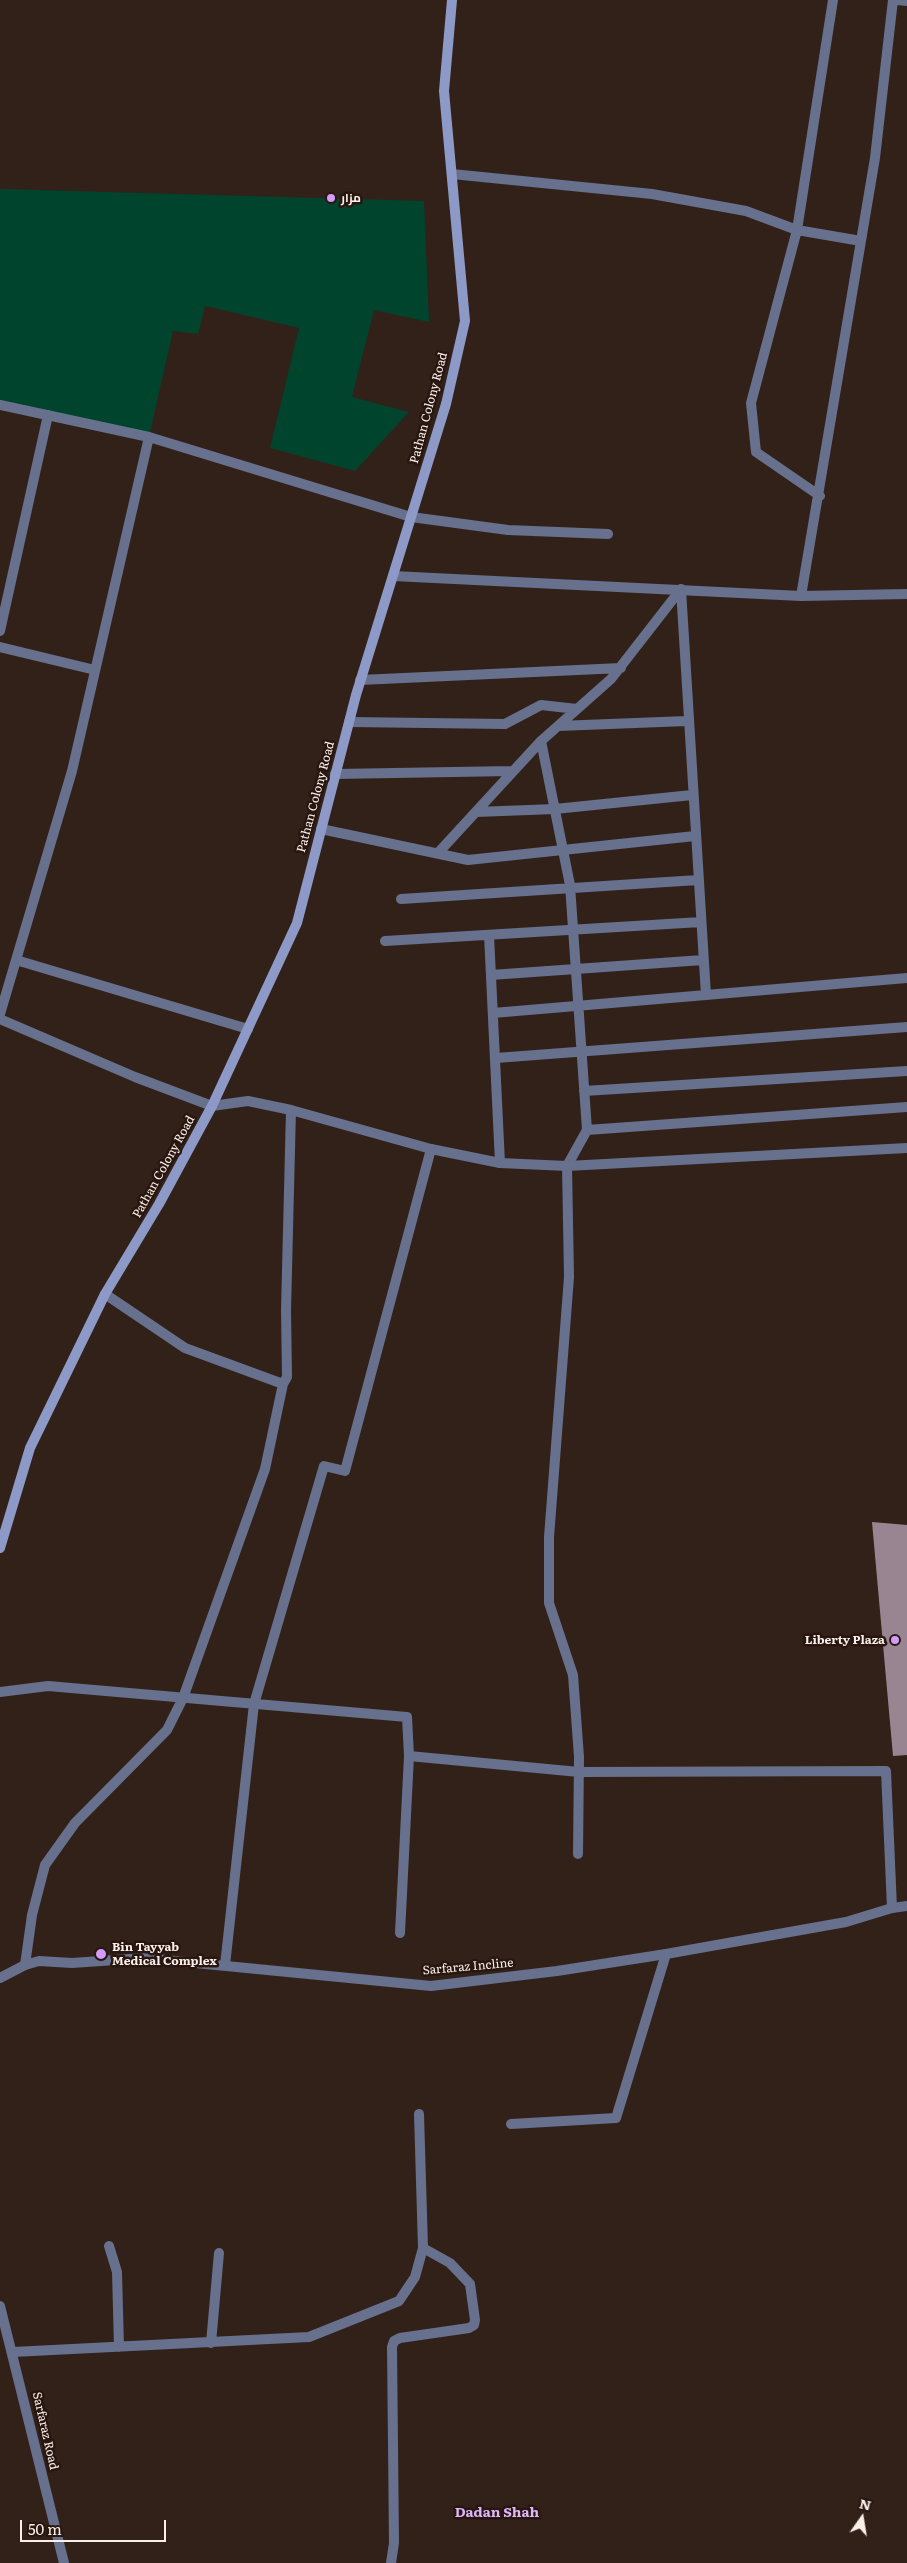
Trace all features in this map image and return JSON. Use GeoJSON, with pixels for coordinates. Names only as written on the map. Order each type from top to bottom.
{"type":"FeatureCollection","features":[{"type":"Feature","properties":{"kind":"main road","name":"Pathan Colony Road"},"geometry":{"type":"LineString","coordinates":[[0,1548],[30,1448],[105,1294],[159,1204],[212,1106],[297,923],[360,680],[446,404],[465,321],[444,91],[452,0]]}},
{"type":"Feature","properties":{"kind":"street"},"geometry":{"type":"LineString","coordinates":[[820,496],[756,452],[751,403],[798,230],[833,0]]}},
{"type":"Feature","properties":{"kind":"street"},"geometry":{"type":"LineString","coordinates":[[801,596],[820,496],[875,158],[892,0]]}},
{"type":"Feature","properties":{"kind":"street"},"geometry":{"type":"LineString","coordinates":[[898,0],[907,1]]}},
{"type":"Feature","properties":{"kind":"street"},"geometry":{"type":"LineString","coordinates":[[452,174],[652,194],[746,211],[798,230],[862,242]]}},
{"type":"Feature","properties":{"kind":"street"},"geometry":{"type":"LineString","coordinates":[[0,405],[149,438],[411,518],[508,530],[608,534]]}},
{"type":"Feature","properties":{"kind":"street"},"geometry":{"type":"LineString","coordinates":[[0,631],[48,415]]}},
{"type":"Feature","properties":{"kind":"street"},"geometry":{"type":"LineString","coordinates":[[0,1014],[72,770],[149,438]]}},
{"type":"Feature","properties":{"kind":"street"},"geometry":{"type":"LineString","coordinates":[[393,576],[801,596],[907,594]]}},
{"type":"Feature","properties":{"kind":"street"},"geometry":{"type":"LineString","coordinates":[[438,853],[541,741],[621,668],[681,589]]}},
{"type":"Feature","properties":{"kind":"street"},"geometry":{"type":"LineString","coordinates":[[681,589],[687,720],[706,995]]}},
{"type":"Feature","properties":{"kind":"street"},"geometry":{"type":"LineString","coordinates":[[0,647],[95,670]]}},
{"type":"Feature","properties":{"kind":"street"},"geometry":{"type":"LineString","coordinates":[[360,680],[621,668]]}},
{"type":"Feature","properties":{"kind":"street"},"geometry":{"type":"LineString","coordinates":[[349,722],[505,724],[542,705],[577,709]]}},
{"type":"Feature","properties":{"kind":"street"},"geometry":{"type":"LineString","coordinates":[[558,726],[687,720]]}},
{"type":"Feature","properties":{"kind":"street"},"geometry":{"type":"LineString","coordinates":[[541,741],[570,888],[587,1130],[567,1166],[569,1277],[549,1538],[549,1602],[573,1675],[579,1772],[578,1854]]}},
{"type":"Feature","properties":{"kind":"street"},"geometry":{"type":"LineString","coordinates":[[335,774],[513,771]]}},
{"type":"Feature","properties":{"kind":"street"},"geometry":{"type":"LineString","coordinates":[[476,812],[555,809],[692,795]]}},
{"type":"Feature","properties":{"kind":"street"},"geometry":{"type":"LineString","coordinates":[[321,829],[468,860],[695,836]]}},
{"type":"Feature","properties":{"kind":"street"},"geometry":{"type":"LineString","coordinates":[[401,899],[698,880]]}},
{"type":"Feature","properties":{"kind":"street"},"geometry":{"type":"LineString","coordinates":[[385,941],[701,922]]}},
{"type":"Feature","properties":{"kind":"street"},"geometry":{"type":"LineString","coordinates":[[490,935],[490,975],[496,1058],[500,1163]]}},
{"type":"Feature","properties":{"kind":"street"},"geometry":{"type":"LineString","coordinates":[[16,960],[248,1029]]}},
{"type":"Feature","properties":{"kind":"street"},"geometry":{"type":"LineString","coordinates":[[490,975],[703,960]]}},
{"type":"Feature","properties":{"kind":"street"},"geometry":{"type":"LineString","coordinates":[[493,1013],[907,978]]}},
{"type":"Feature","properties":{"kind":"street"},"geometry":{"type":"LineString","coordinates":[[0,1018],[135,1078],[212,1106],[248,1102],[291,1110],[431,1149],[500,1163],[567,1166],[907,1148]]}},
{"type":"Feature","properties":{"kind":"street"},"geometry":{"type":"LineString","coordinates":[[496,1058],[907,1027]]}},
{"type":"Feature","properties":{"kind":"street"},"geometry":{"type":"LineString","coordinates":[[584,1091],[907,1071]]}},
{"type":"Feature","properties":{"kind":"street"},"geometry":{"type":"LineString","coordinates":[[587,1130],[907,1107]]}},
{"type":"Feature","properties":{"kind":"street"},"geometry":{"type":"LineString","coordinates":[[24,1965],[37,1893],[45,1865],[75,1824],[167,1730],[183,1698],[265,1469],[283,1384],[287,1377],[286,1310],[291,1110]]}},
{"type":"Feature","properties":{"kind":"street"},"geometry":{"type":"LineString","coordinates":[[225,1965],[254,1704],[324,1466],[345,1471],[431,1149]]}},
{"type":"Feature","properties":{"kind":"street"},"geometry":{"type":"LineString","coordinates":[[105,1294],[185,1348],[283,1384]]}},
{"type":"Feature","properties":{"kind":"street"},"geometry":{"type":"LineString","coordinates":[[0,1692],[48,1686],[407,1717],[409,1756],[400,1933]]}},
{"type":"Feature","properties":{"kind":"street"},"geometry":{"type":"LineString","coordinates":[[409,1756],[579,1772],[886,1771],[892,1908]]}},
{"type":"Feature","properties":{"kind":"street","name":"Sarfaraz Incline"},"geometry":{"type":"LineString","coordinates":[[0,1978],[24,1965],[39,1962],[72,1963],[144,1958],[431,1986],[557,1971],[666,1954],[846,1922],[892,1908],[907,1906]]}},
{"type":"Feature","properties":{"kind":"street"},"geometry":{"type":"LineString","coordinates":[[511,2124],[616,2118],[666,1954]]}},
{"type":"Feature","properties":{"kind":"street"},"geometry":{"type":"LineString","coordinates":[[13,2352],[309,2337],[399,2301],[415,2277],[422,2248],[419,2114]]}},
{"type":"Feature","properties":{"kind":"street"},"geometry":{"type":"LineString","coordinates":[[109,2246],[117,2272],[118,2347]]}},
{"type":"Feature","properties":{"kind":"street"},"geometry":{"type":"LineString","coordinates":[[391,2563],[394,2543],[392,2347],[394,2341],[400,2338],[469,2328],[474,2326],[475,2320],[470,2284],[450,2263],[422,2248]]}},
{"type":"Feature","properties":{"kind":"street"},"geometry":{"type":"LineString","coordinates":[[211,2343],[218,2252]]}},
{"type":"Feature","properties":{"kind":"street","name":"Sarfaraz Road"},"geometry":{"type":"LineString","coordinates":[[0,2306],[64,2563]]}},
{"type":"Feature","properties":{"kind":"green space"},"geometry":{"type":"Polygon","coordinates":[[[0,189],[424,201],[429,322],[374,310],[352,397],[409,412],[355,471],[270,448],[299,328],[205,306],[198,334],[173,331],[149,437],[0,405],[0,189]]]}},
{"type":"Feature","properties":{"kind":"building","name":"Liberty Plaza"},"geometry":{"type":"Polygon","coordinates":[[[872,1522],[907,1525],[907,1755],[893,1756],[872,1522]]]}},
{"type":"Feature","properties":{"kind":"place","name":"مزار"},"geometry":{"type":"Point","coordinates":[331,198]}},
{"type":"Feature","properties":{"kind":"place","name":"Liberty Plaza"},"geometry":{"type":"Point","coordinates":[895,1640]}},
{"type":"Feature","properties":{"kind":"place","name":"Bin Tayyab Medical Complex"},"geometry":{"type":"Point","coordinates":[101,1954]}},
{"type":"Feature","properties":{"kind":"district","name":"Dadan Shah"},"geometry":{"type":"Point","coordinates":[497,2513]}}]}
